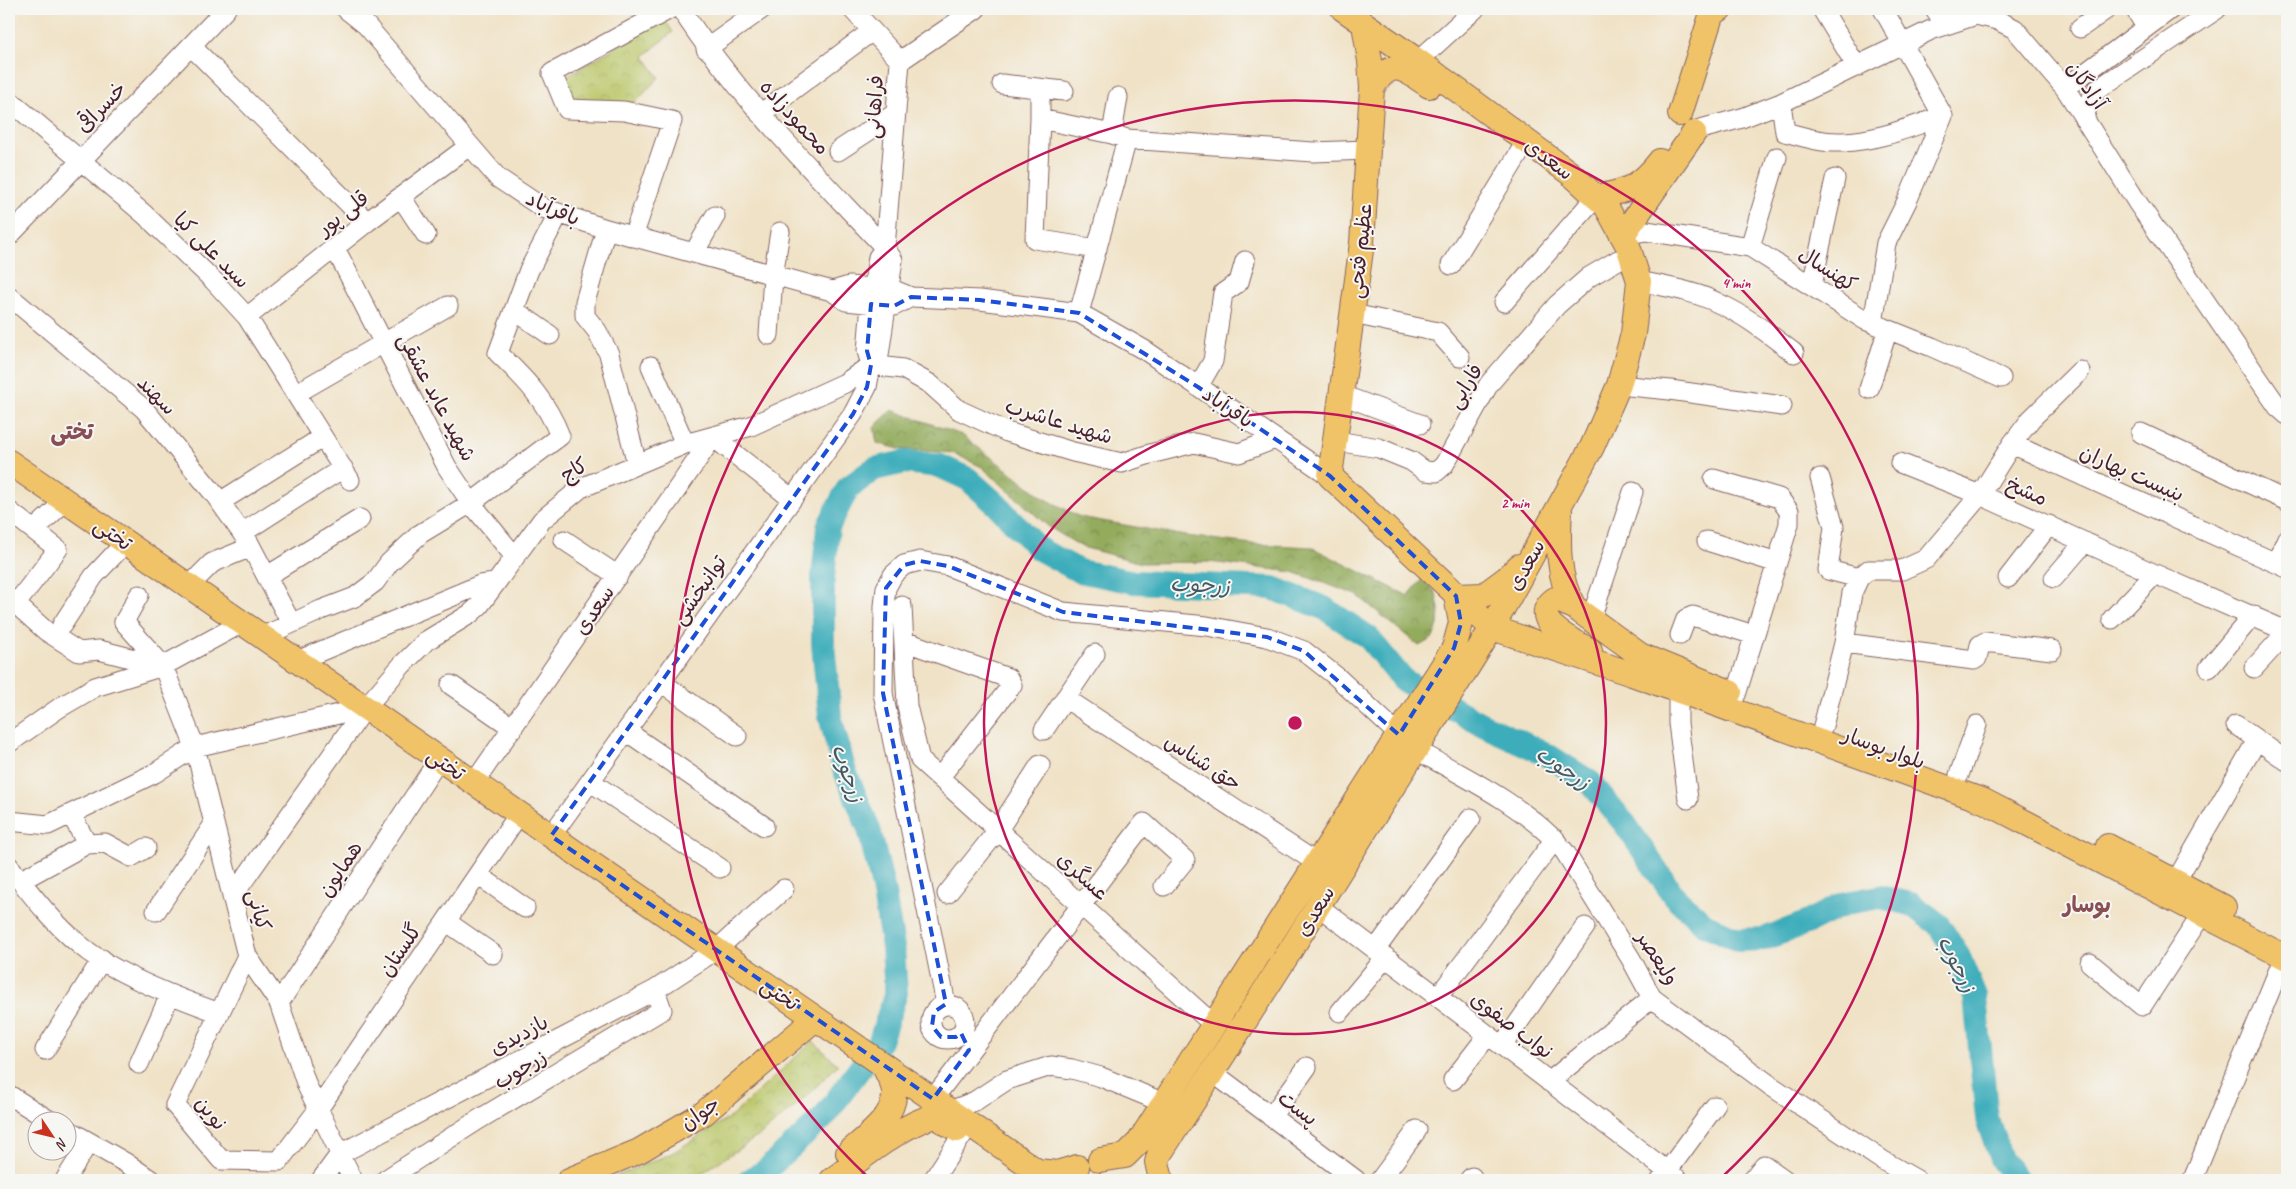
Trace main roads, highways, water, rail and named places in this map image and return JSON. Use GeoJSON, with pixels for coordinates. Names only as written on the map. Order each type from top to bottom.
{"type":"FeatureCollection","features":[{"type":"Feature","properties":{"kind":"main road"},"geometry":{"type":"LineString","coordinates":[[1690,123],[1712,12],[1720,9]]}},
{"type":"Feature","properties":{"kind":"main road"},"geometry":{"type":"LineString","coordinates":[[1623,235],[1665,154],[1690,123],[1726,9]]}},
{"type":"Feature","properties":{"kind":"main road","name":"سعدی"},"geometry":{"type":"LineString","coordinates":[[1162,1180],[1157,1162],[1160,1155],[1318,906],[1411,737],[1463,654],[1492,628],[1592,447],[1619,385],[1633,334],[1639,281],[1623,235],[1613,216],[1596,196],[1570,174],[1354,14]]}},
{"type":"Feature","properties":{"kind":"main road","name":"عظیم فتحی"},"geometry":{"type":"LineString","coordinates":[[1330,476],[1362,243],[1372,88],[1370,61],[1354,14]]}},
{"type":"Feature","properties":{"kind":"main road"},"geometry":{"type":"LineString","coordinates":[[1372,88],[1381,74],[1388,70],[1395,68],[1408,71],[1503,138],[1526,142]]}},
{"type":"Feature","properties":{"kind":"main road"},"geometry":{"type":"LineString","coordinates":[[1596,196],[1651,182]]}},
{"type":"Feature","properties":{"kind":"main road","name":"تختی"},"geometry":{"type":"LineString","coordinates":[[9,462],[853,1044],[939,1109],[1037,1171],[1068,1174]]}},
{"type":"Feature","properties":{"kind":"main road","name":"باقرآباد"},"geometry":{"type":"LineString","coordinates":[[1330,476],[1492,628]]}},
{"type":"Feature","properties":{"kind":"main road"},"geometry":{"type":"LineString","coordinates":[[1560,504],[1558,552],[1568,597],[1583,613]]}},
{"type":"Feature","properties":{"kind":"main road"},"geometry":{"type":"LineString","coordinates":[[1456,596],[1484,595],[1507,578],[1534,550]]}},
{"type":"Feature","properties":{"kind":"main road","name":"سعدی"},"geometry":{"type":"LineString","coordinates":[[1456,596],[1462,623],[1463,654]]}},
{"type":"Feature","properties":{"kind":"main road"},"geometry":{"type":"LineString","coordinates":[[1583,613],[1555,599],[1547,605],[1544,614],[1550,625],[1632,674]]}},
{"type":"Feature","properties":{"kind":"main road","name":"بلوار بوسار"},"geometry":{"type":"LineString","coordinates":[[1583,613],[1640,655],[1662,666],[1736,695],[1959,775],[2010,796],[2176,881],[2286,952]]}},
{"type":"Feature","properties":{"kind":"main road","name":"بلوار بوسار"},"geometry":{"type":"LineString","coordinates":[[1492,628],[1632,674],[1984,801],[2202,914],[2286,952]]}},
{"type":"Feature","properties":{"kind":"main road","name":"سعدی"},"geometry":{"type":"LineString","coordinates":[[1068,1174],[1100,1160],[1125,1156],[1140,1142],[1317,863],[1411,737]]}},
{"type":"Feature","properties":{"kind":"main road","name":"جوان"},"geometry":{"type":"LineString","coordinates":[[569,1180],[640,1151],[704,1113],[815,1019]]}},
{"type":"Feature","properties":{"kind":"main road"},"geometry":{"type":"LineString","coordinates":[[820,1180],[871,1133],[888,1113],[894,1098],[894,1090],[884,1066]]}},
{"type":"Feature","properties":{"kind":"main road"},"geometry":{"type":"LineString","coordinates":[[832,1180],[904,1130],[939,1109]]}},
{"type":"Feature","properties":{"kind":"main road","name":"تختی"},"geometry":{"type":"LineString","coordinates":[[939,1109],[963,1134],[1024,1180]]}},
{"type":"Feature","properties":{"kind":"main road"},"geometry":{"type":"LineString","coordinates":[[1100,1160],[1130,1164],[1154,1180]]}},
{"type":"Feature","properties":{"kind":"waterway","name":"زرجوب"},"geometry":{"type":"LineString","coordinates":[[750,1180],[764,1172],[824,1117],[880,1041],[896,993],[893,947],[883,887],[869,829],[844,769],[830,716],[823,644],[823,578],[828,527],[848,488],[874,469],[905,462],[940,466],[968,479],[996,504],[1039,549],[1079,571],[1134,582],[1272,588],[1324,608],[1368,637],[1403,680],[1481,724],[1544,753],[1590,782],[1625,824],[1674,896],[1704,924],[1738,940],[1764,939],[1806,923],[1846,903],[1880,897],[1911,904],[1938,924],[1959,957],[1975,997],[1987,1119],[2001,1159],[2017,1180]]}},
{"type":"Feature","properties":{"kind":"district","name":"تختی"},"geometry":{"type":"Point","coordinates":[72,432]}},
{"type":"Feature","properties":{"kind":"district","name":"بوسار"},"geometry":{"type":"Point","coordinates":[2087,905]}}]}
